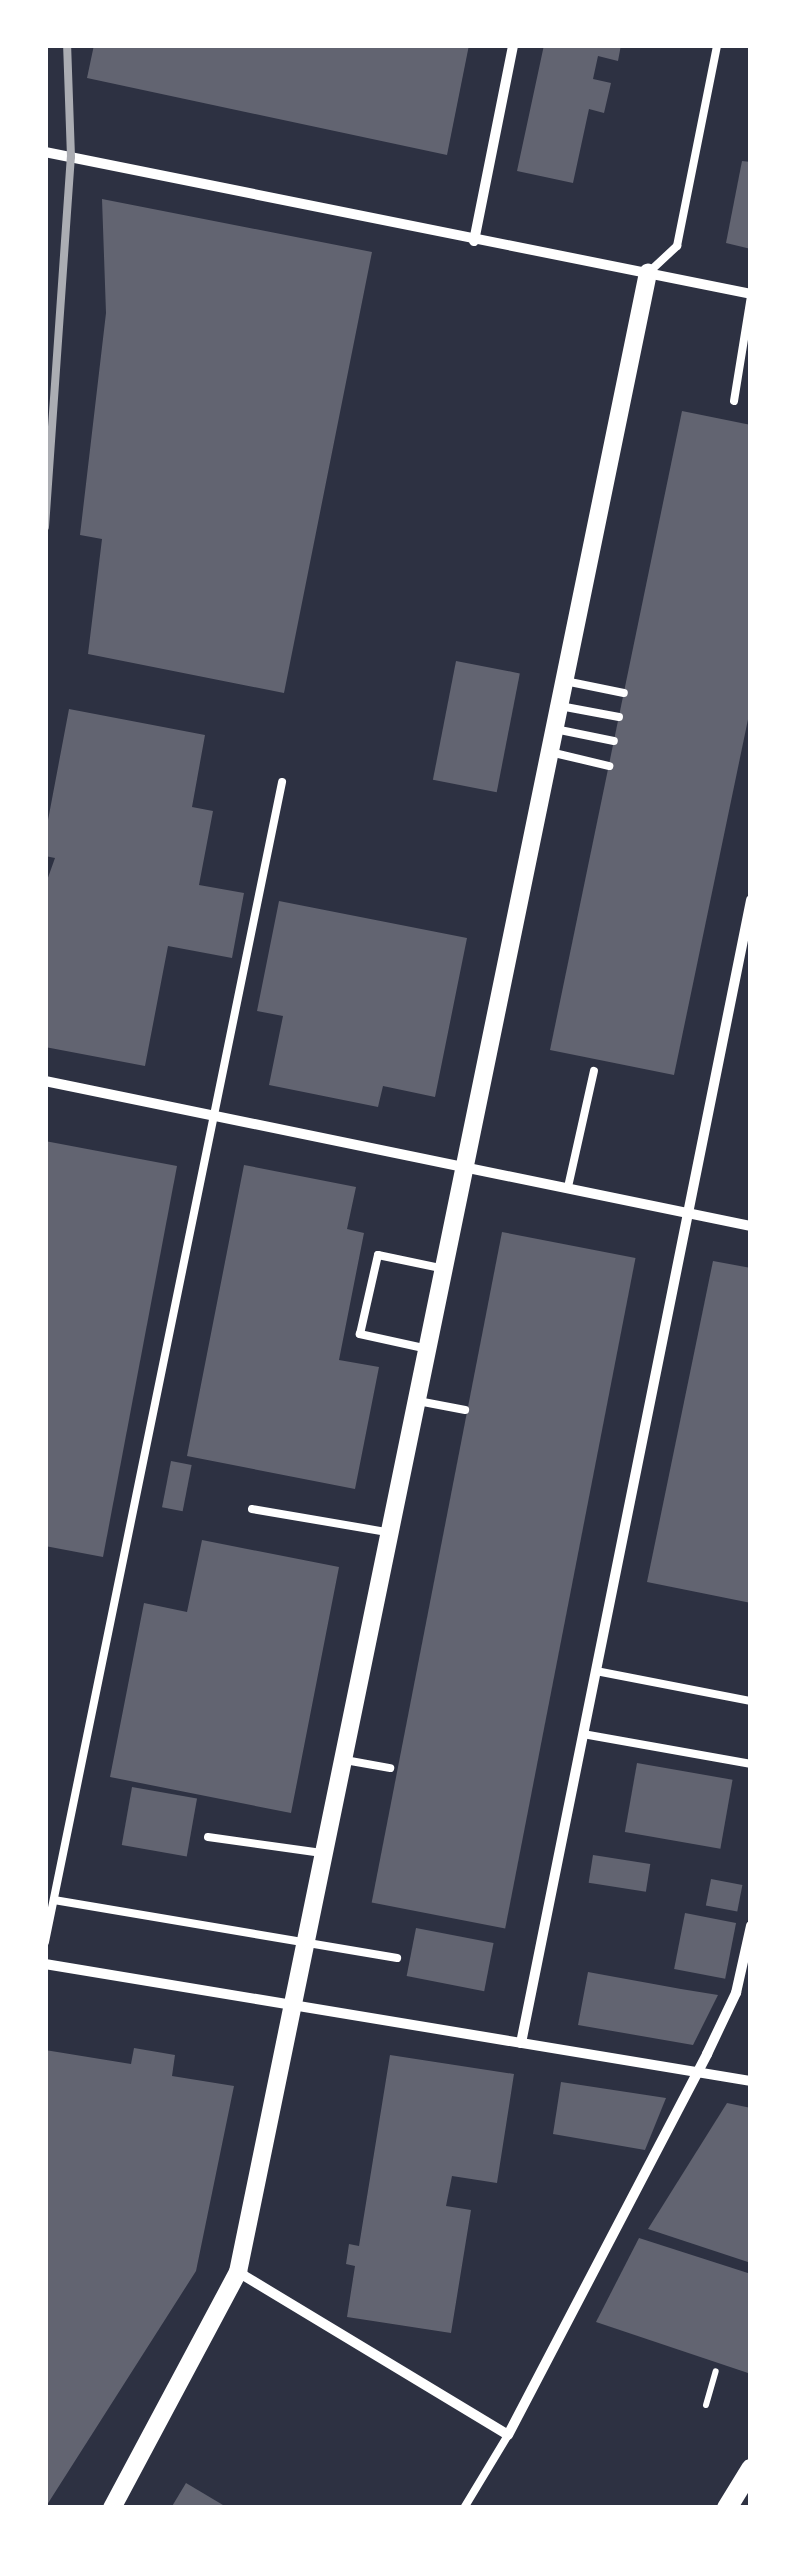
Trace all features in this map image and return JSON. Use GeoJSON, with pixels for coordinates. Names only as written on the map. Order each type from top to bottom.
{"type":"FeatureCollection","features":[{"type":"Feature","properties":{"kind":"main road"},"geometry":{"type":"LineString","coordinates":[[726,2508],[751,2469]]}},
{"type":"Feature","properties":{"kind":"street"},"geometry":{"type":"LineString","coordinates":[[474,240],[513,45]]}},
{"type":"Feature","properties":{"kind":"street"},"geometry":{"type":"LineString","coordinates":[[45,152],[751,295]]}},
{"type":"Feature","properties":{"kind":"street"},"geometry":{"type":"LineString","coordinates":[[112,2508],[238,2272],[648,273]]}},
{"type":"Feature","properties":{"kind":"street"},"geometry":{"type":"LineString","coordinates":[[521,2043],[751,900]]}},
{"type":"Feature","properties":{"kind":"street"},"geometry":{"type":"LineString","coordinates":[[45,1081],[751,1226]]}},
{"type":"Feature","properties":{"kind":"street"},"geometry":{"type":"LineString","coordinates":[[238,2272],[508,2435],[736,1993],[751,1926]]}},
{"type":"Feature","properties":{"kind":"street"},"geometry":{"type":"LineString","coordinates":[[45,1964],[751,2081]]}},
{"type":"Feature","properties":{"kind":"lane"},"geometry":{"type":"LineString","coordinates":[[648,273],[677,246],[716,45]]}},
{"type":"Feature","properties":{"kind":"lane"},"geometry":{"type":"LineString","coordinates":[[734,401],[751,295]]}},
{"type":"Feature","properties":{"kind":"lane"},"geometry":{"type":"LineString","coordinates":[[565,681],[624,693]]}},
{"type":"Feature","properties":{"kind":"lane"},"geometry":{"type":"LineString","coordinates":[[560,706],[619,718]]}},
{"type":"Feature","properties":{"kind":"lane"},"geometry":{"type":"LineString","coordinates":[[555,729],[614,741]]}},
{"type":"Feature","properties":{"kind":"lane"},"geometry":{"type":"LineString","coordinates":[[550,752],[608,766]]}},
{"type":"Feature","properties":{"kind":"lane"},"geometry":{"type":"LineString","coordinates":[[45,1942],[220,1118],[282,782]]}},
{"type":"Feature","properties":{"kind":"lane"},"geometry":{"type":"LineString","coordinates":[[568,1188],[594,1072]]}},
{"type":"Feature","properties":{"kind":"lane"},"geometry":{"type":"LineString","coordinates":[[428,1349],[360,1334],[378,1254],[445,1269]]}},
{"type":"Feature","properties":{"kind":"lane"},"geometry":{"type":"LineString","coordinates":[[418,1401],[465,1410]]}},
{"type":"Feature","properties":{"kind":"lane"},"geometry":{"type":"LineString","coordinates":[[252,1509],[391,1533]]}},
{"type":"Feature","properties":{"kind":"lane"},"geometry":{"type":"LineString","coordinates":[[596,1671],[751,1701]]}},
{"type":"Feature","properties":{"kind":"lane"},"geometry":{"type":"LineString","coordinates":[[583,1734],[751,1764]]}},
{"type":"Feature","properties":{"kind":"lane"},"geometry":{"type":"LineString","coordinates":[[345,1760],[390,1768]]}},
{"type":"Feature","properties":{"kind":"lane"},"geometry":{"type":"LineString","coordinates":[[208,1836],[326,1854]]}},
{"type":"Feature","properties":{"kind":"lane"},"geometry":{"type":"LineString","coordinates":[[54,1900],[397,1958]]}},
{"type":"Feature","properties":{"kind":"lane"},"geometry":{"type":"LineString","coordinates":[[464,2508],[508,2435]]}},
{"type":"Feature","properties":{"kind":"path"},"geometry":{"type":"LineString","coordinates":[[706,2405],[716,2371]]}},
{"type":"Feature","properties":{"kind":"building"},"geometry":{"type":"Polygon","coordinates":[[[94,45],[469,45],[447,155],[87,78],[94,45]]]}},
{"type":"Feature","properties":{"kind":"building"},"geometry":{"type":"Polygon","coordinates":[[[544,45],[621,45],[618,61],[598,56],[593,79],[611,83],[604,113],[589,109],[573,183],[517,171],[544,45]]]}},
{"type":"Feature","properties":{"kind":"building"},"geometry":{"type":"Polygon","coordinates":[[[742,161],[751,162],[751,249],[726,243],[742,161]]]}},
{"type":"Feature","properties":{"kind":"building"},"geometry":{"type":"Polygon","coordinates":[[[102,199],[372,252],[284,693],[88,654],[102,539],[80,535],[106,313],[102,199]]]}},
{"type":"Feature","properties":{"kind":"building"},"geometry":{"type":"Polygon","coordinates":[[[682,411],[751,425],[751,705],[674,1075],[550,1050],[682,411]]]}},
{"type":"Feature","properties":{"kind":"building"},"geometry":{"type":"Polygon","coordinates":[[[456,661],[520,673],[497,792],[433,780],[456,661]]]}},
{"type":"Feature","properties":{"kind":"building"},"geometry":{"type":"Polygon","coordinates":[[[69,709],[205,735],[192,807],[213,811],[199,885],[244,893],[232,958],[168,946],[145,1066],[45,1047],[45,886],[55,858],[45,856],[45,836],[69,709]]]}},
{"type":"Feature","properties":{"kind":"building"},"geometry":{"type":"Polygon","coordinates":[[[279,901],[467,938],[435,1097],[383,1086],[378,1107],[269,1085],[283,1016],[257,1011],[279,901]]]}},
{"type":"Feature","properties":{"kind":"building"},"geometry":{"type":"Polygon","coordinates":[[[45,1141],[177,1166],[103,1557],[45,1546],[45,1141]]]}},
{"type":"Feature","properties":{"kind":"building"},"geometry":{"type":"Polygon","coordinates":[[[244,1165],[356,1187],[347,1229],[364,1233],[339,1360],[379,1367],[355,1489],[187,1456],[244,1165]]]}},
{"type":"Feature","properties":{"kind":"building"},"geometry":{"type":"Polygon","coordinates":[[[502,1232],[636,1258],[505,1928],[372,1902],[502,1232]]]}},
{"type":"Feature","properties":{"kind":"building"},"geometry":{"type":"Polygon","coordinates":[[[713,1261],[751,1268],[751,1603],[647,1582],[713,1261]]]}},
{"type":"Feature","properties":{"kind":"building"},"geometry":{"type":"Polygon","coordinates":[[[171,1461],[192,1465],[183,1511],[162,1507],[171,1461]]]}},
{"type":"Feature","properties":{"kind":"building"},"geometry":{"type":"Polygon","coordinates":[[[202,1540],[339,1567],[291,1813],[110,1777],[144,1603],[187,1612],[202,1540]]]}},
{"type":"Feature","properties":{"kind":"building"},"geometry":{"type":"Polygon","coordinates":[[[637,1763],[733,1780],[720,1849],[625,1832],[637,1763]]]}},
{"type":"Feature","properties":{"kind":"building"},"geometry":{"type":"Polygon","coordinates":[[[132,1787],[197,1798],[187,1857],[122,1845],[132,1787]]]}},
{"type":"Feature","properties":{"kind":"building"},"geometry":{"type":"Polygon","coordinates":[[[593,1855],[650,1864],[646,1892],[589,1883],[593,1855]]]}},
{"type":"Feature","properties":{"kind":"building"},"geometry":{"type":"Polygon","coordinates":[[[711,1879],[742,1885],[737,1912],[706,1906],[711,1879]]]}},
{"type":"Feature","properties":{"kind":"building"},"geometry":{"type":"Polygon","coordinates":[[[685,1913],[736,1923],[725,1979],[674,1969],[685,1913]]]}},
{"type":"Feature","properties":{"kind":"building"},"geometry":{"type":"Polygon","coordinates":[[[416,1928],[494,1943],[484,1991],[407,1976],[416,1928]]]}},
{"type":"Feature","properties":{"kind":"building"},"geometry":{"type":"Polygon","coordinates":[[[588,1972],[718,1995],[693,2045],[578,2025],[588,1972]]]}},
{"type":"Feature","properties":{"kind":"building"},"geometry":{"type":"Polygon","coordinates":[[[134,2048],[175,2055],[172,2076],[234,2086],[196,2271],[45,2508],[45,2050],[131,2064],[134,2048]]]}},
{"type":"Feature","properties":{"kind":"building"},"geometry":{"type":"Polygon","coordinates":[[[390,2055],[514,2074],[497,2183],[452,2176],[446,2206],[471,2210],[451,2333],[347,2317],[355,2266],[346,2264],[349,2244],[359,2246],[390,2055]]]}},
{"type":"Feature","properties":{"kind":"building"},"geometry":{"type":"Polygon","coordinates":[[[561,2082],[666,2098],[645,2150],[553,2134],[561,2082]]]}},
{"type":"Feature","properties":{"kind":"building"},"geometry":{"type":"Polygon","coordinates":[[[727,2103],[751,2108],[751,2263],[648,2229],[727,2103]]]}},
{"type":"Feature","properties":{"kind":"building"},"geometry":{"type":"Polygon","coordinates":[[[639,2238],[751,2274],[751,2374],[596,2322],[639,2238]]]}},
{"type":"Feature","properties":{"kind":"building"},"geometry":{"type":"Polygon","coordinates":[[[186,2483],[228,2508],[171,2508],[186,2483]]]}},
{"type":"Feature","properties":{"kind":"railway"},"geometry":{"type":"LineString","coordinates":[[45,527],[71,157],[67,45]]}}]}
